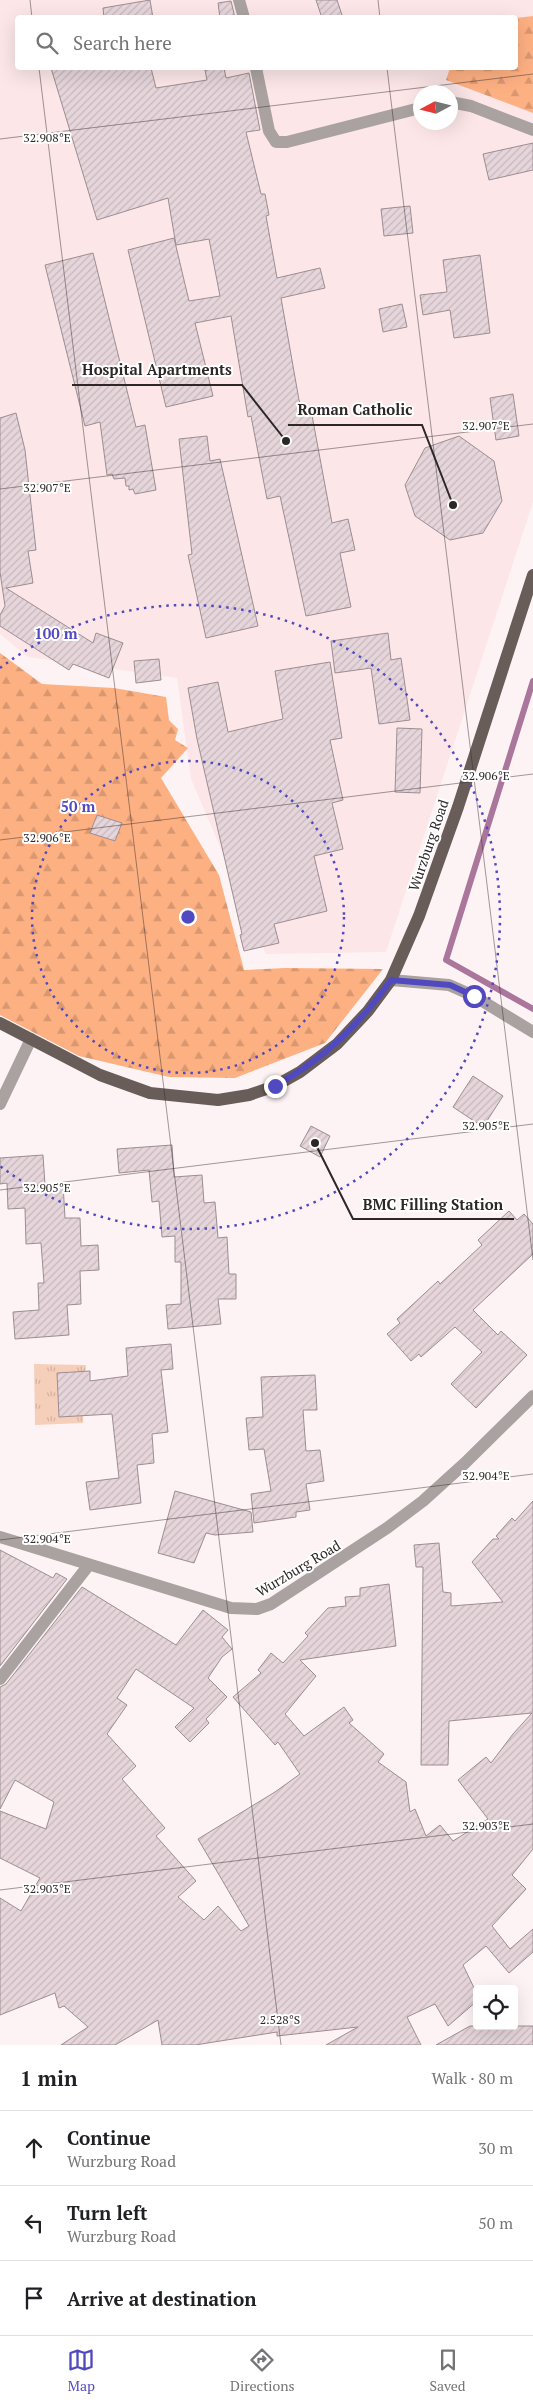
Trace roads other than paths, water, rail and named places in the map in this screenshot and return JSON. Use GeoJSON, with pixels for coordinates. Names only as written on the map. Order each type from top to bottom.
{"type":"FeatureCollection","features":[{"type":"Feature","properties":{"kind":"main road","name":"Wurzburg Road"},"geometry":{"type":"LineString","coordinates":[[0,1023],[100,1075],[150,1093],[218,1100],[249,1095],[267,1089],[300,1072],[337,1044],[368,1011],[391,980],[419,916],[458,807],[533,575]]}},
{"type":"Feature","properties":{"kind":"street"},"geometry":{"type":"LineString","coordinates":[[239,0],[243,15]]}},
{"type":"Feature","properties":{"kind":"street"},"geometry":{"type":"LineString","coordinates":[[256,70],[269,131],[276,142],[287,142],[413,110]]}},
{"type":"Feature","properties":{"kind":"street"},"geometry":{"type":"LineString","coordinates":[[458,104],[471,106],[533,130]]}},
{"type":"Feature","properties":{"kind":"street"},"geometry":{"type":"LineString","coordinates":[[391,980],[450,985],[474,996],[533,1032]]}},
{"type":"Feature","properties":{"kind":"street"},"geometry":{"type":"LineString","coordinates":[[0,1104],[31,1039]]}},
{"type":"Feature","properties":{"kind":"street","name":"Wurzburg Road"},"geometry":{"type":"LineString","coordinates":[[0,1537],[88,1566],[230,1608],[247,1610],[263,1608],[331,1566],[423,1501],[465,1463],[533,1396]]}},
{"type":"Feature","properties":{"kind":"street"},"geometry":{"type":"LineString","coordinates":[[0,1679],[88,1566]]}},
{"type":"Feature","properties":{"kind":"waterway"},"geometry":{"type":"LineString","coordinates":[[533,681],[446,960],[533,1009]]}},
{"type":"Feature","properties":{"kind":"place","name":"Hospital Apartments"},"geometry":{"type":"Point","coordinates":[286,441]}},
{"type":"Feature","properties":{"kind":"place","name":"Roman Catholic"},"geometry":{"type":"Point","coordinates":[453,505]}},
{"type":"Feature","properties":{"kind":"place","name":"BMC Filling Station"},"geometry":{"type":"Point","coordinates":[315,1143]}}]}
